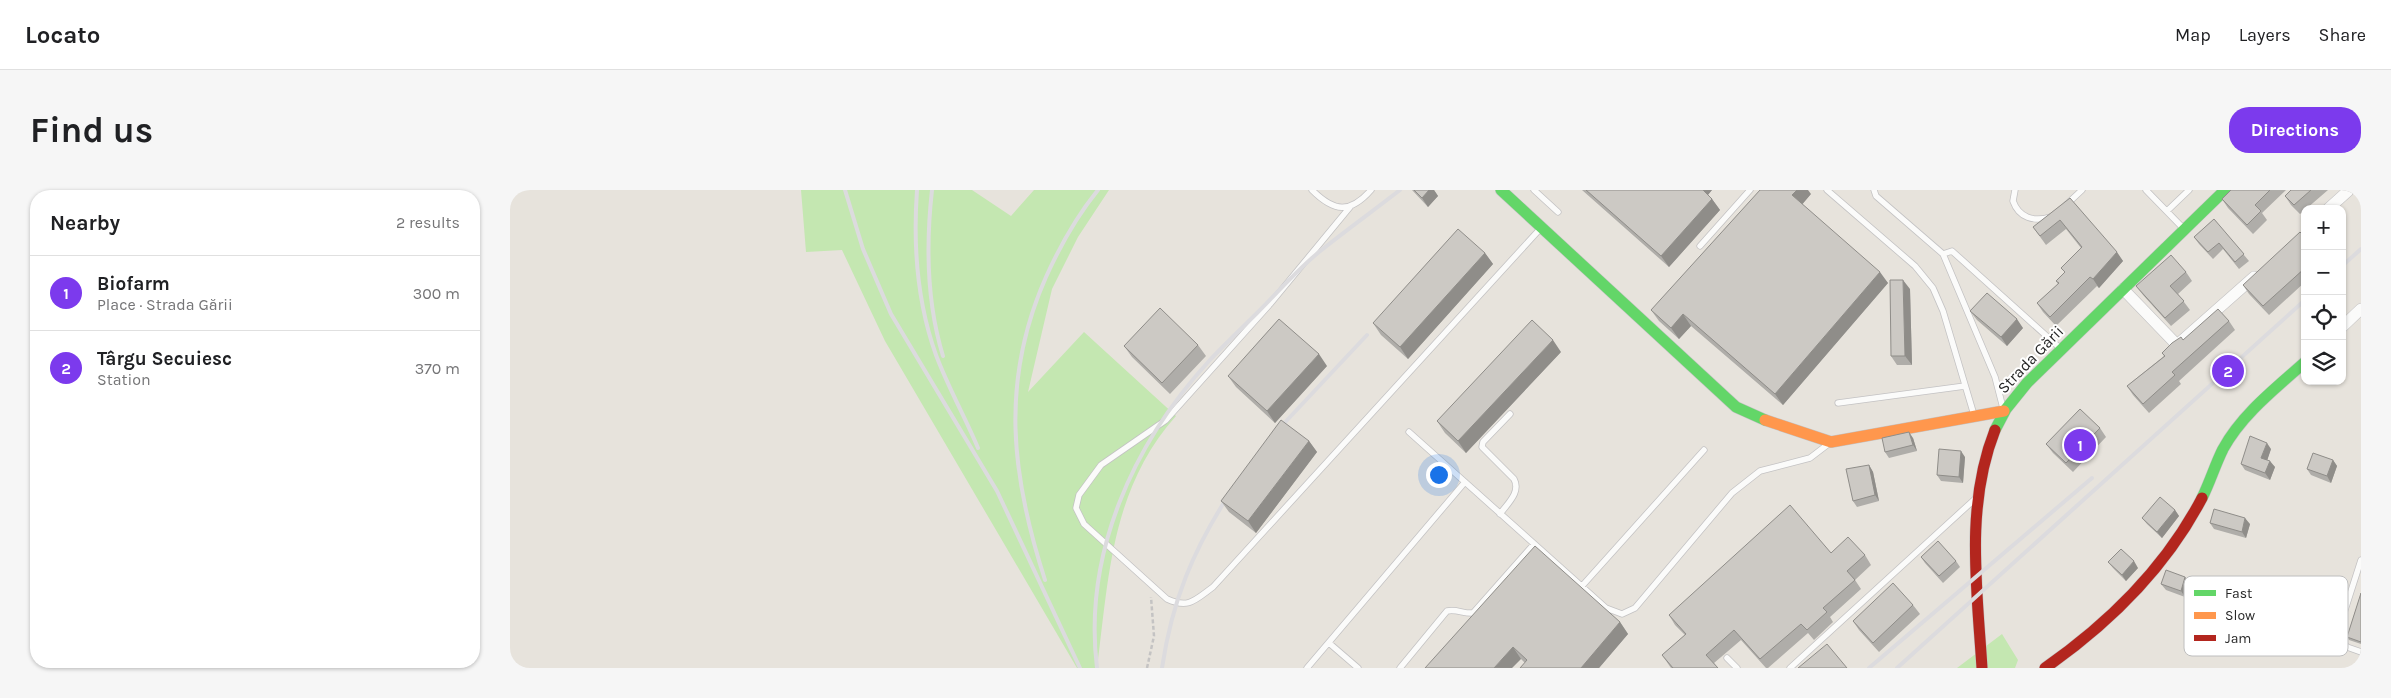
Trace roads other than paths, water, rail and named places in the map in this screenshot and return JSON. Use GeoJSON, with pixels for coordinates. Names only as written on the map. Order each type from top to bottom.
{"type":"FeatureCollection","features":[{"type":"Feature","properties":{"kind":"street"},"geometry":{"type":"LineString","coordinates":[[1501,190],[1736,407],[1752,416],[1831,442],[2004,411]]}},
{"type":"Feature","properties":{"kind":"street","name":"Strada Gării"},"geometry":{"type":"LineString","coordinates":[[1982,668],[1976,531],[1978,496],[1988,449],[2004,411],[2027,383],[2061,349],[2225,190]]}},
{"type":"Feature","properties":{"kind":"street"},"geometry":{"type":"LineString","coordinates":[[2332,205],[2348,191]]}},
{"type":"Feature","properties":{"kind":"street"},"geometry":{"type":"LineString","coordinates":[[2123,290],[2178,345],[2264,267]]}},
{"type":"Feature","properties":{"kind":"street"},"geometry":{"type":"LineString","coordinates":[[2346,323],[2361,309]]}},
{"type":"Feature","properties":{"kind":"street"},"geometry":{"type":"LineString","coordinates":[[2045,668],[2073,649],[2093,631],[2164,556],[2199,505],[2214,467],[2228,441],[2252,412],[2301,366]]}},
{"type":"Feature","properties":{"kind":"lane"},"geometry":{"type":"LineString","coordinates":[[1312,190],[1335,206],[1350,208]]}},
{"type":"Feature","properties":{"kind":"lane"},"geometry":{"type":"LineString","coordinates":[[1371,190],[1362,200],[1350,208],[1270,304],[1166,420],[1101,465],[1079,495],[1076,508],[1084,524],[1167,599],[1178,604],[1190,604],[1213,587],[1541,227]]}},
{"type":"Feature","properties":{"kind":"lane"},"geometry":{"type":"LineString","coordinates":[[1534,190],[1558,212]]}},
{"type":"Feature","properties":{"kind":"lane"},"geometry":{"type":"LineString","coordinates":[[1700,246],[1750,190]]}},
{"type":"Feature","properties":{"kind":"lane"},"geometry":{"type":"LineString","coordinates":[[1827,190],[1915,266],[1930,283],[1944,311],[1975,417]]}},
{"type":"Feature","properties":{"kind":"lane"},"geometry":{"type":"LineString","coordinates":[[1874,190],[1876,196],[1943,254],[1996,377],[2004,411]]}},
{"type":"Feature","properties":{"kind":"lane"},"geometry":{"type":"LineString","coordinates":[[2015,190],[2013,201],[2016,208],[2029,218],[2043,219],[2057,213]]}},
{"type":"Feature","properties":{"kind":"lane"},"geometry":{"type":"LineString","coordinates":[[2064,207],[2082,190]]}},
{"type":"Feature","properties":{"kind":"lane"},"geometry":{"type":"LineString","coordinates":[[2146,190],[2185,230]]}},
{"type":"Feature","properties":{"kind":"lane"},"geometry":{"type":"LineString","coordinates":[[2167,212],[2189,190]]}},
{"type":"Feature","properties":{"kind":"lane"},"geometry":{"type":"LineString","coordinates":[[1943,254],[1952,251],[2061,349]]}},
{"type":"Feature","properties":{"kind":"lane"},"geometry":{"type":"LineString","coordinates":[[1838,403],[1965,386]]}},
{"type":"Feature","properties":{"kind":"lane"},"geometry":{"type":"LineString","coordinates":[[1500,514],[1517,491],[1517,485],[1514,479],[1482,447],[1483,442],[1510,414]]}},
{"type":"Feature","properties":{"kind":"lane"},"geometry":{"type":"LineString","coordinates":[[1409,432],[1606,608],[1622,614],[1635,608],[1732,494],[1760,471],[1810,458],[1831,442]]}},
{"type":"Feature","properties":{"kind":"lane"},"geometry":{"type":"LineString","coordinates":[[1582,586],[1704,450]]}},
{"type":"Feature","properties":{"kind":"lane"},"geometry":{"type":"LineString","coordinates":[[1307,668],[1465,482]]}},
{"type":"Feature","properties":{"kind":"lane"},"geometry":{"type":"LineString","coordinates":[[1790,668],[1978,496]]}},
{"type":"Feature","properties":{"kind":"lane"},"geometry":{"type":"LineString","coordinates":[[1400,668],[1447,611],[1455,610],[1467,614],[1473,613],[1534,544]]}},
{"type":"Feature","properties":{"kind":"lane"},"geometry":{"type":"LineString","coordinates":[[2348,601],[2361,560]]}},
{"type":"Feature","properties":{"kind":"lane"},"geometry":{"type":"LineString","coordinates":[[1329,643],[1358,668]]}},
{"type":"Feature","properties":{"kind":"lane"},"geometry":{"type":"LineString","coordinates":[[2348,648],[2361,652]]}},
{"type":"Feature","properties":{"kind":"lane"},"geometry":{"type":"LineString","coordinates":[[1727,658],[1737,668]]}},
{"type":"Feature","properties":{"kind":"railway"},"geometry":{"type":"LineString","coordinates":[[845,190],[863,249],[891,314],[997,491],[1080,668]]}},
{"type":"Feature","properties":{"kind":"railway"},"geometry":{"type":"LineString","coordinates":[[917,190],[916,253],[924,315],[936,355],[978,448]]}},
{"type":"Feature","properties":{"kind":"railway"},"geometry":{"type":"LineString","coordinates":[[932,190],[929,231],[929,274],[934,316],[943,356]]}},
{"type":"Feature","properties":{"kind":"railway"},"geometry":{"type":"LineString","coordinates":[[1045,580],[1024,503],[1018,465],[1017,391],[1022,353],[1031,316],[1046,277],[1069,232],[1098,190]]}},
{"type":"Feature","properties":{"kind":"railway"},"geometry":{"type":"LineString","coordinates":[[1097,668],[1095,625],[1098,584],[1106,543],[1119,503],[1136,465],[1157,428],[1182,393],[1209,361],[1295,274],[1319,252],[1400,190]]}},
{"type":"Feature","properties":{"kind":"railway"},"geometry":{"type":"LineString","coordinates":[[2346,262],[2361,249]]}},
{"type":"Feature","properties":{"kind":"railway"},"geometry":{"type":"LineString","coordinates":[[1897,668],[2301,304]]}},
{"type":"Feature","properties":{"kind":"railway"},"geometry":{"type":"LineString","coordinates":[[1275,433],[1367,335]]}},
{"type":"Feature","properties":{"kind":"railway"},"geometry":{"type":"LineString","coordinates":[[1869,668],[2092,478]]}},
{"type":"Feature","properties":{"kind":"railway"},"geometry":{"type":"LineString","coordinates":[[1162,668],[1172,620],[1186,577],[1205,535],[1230,493]]}},
{"type":"Feature","properties":{"kind":"place","name":"Târgu Secuiesc"},"geometry":{"type":"Point","coordinates":[2228,371]}},
{"type":"Feature","properties":{"kind":"place","name":"Biofarm"},"geometry":{"type":"Point","coordinates":[2080,445]}}]}
